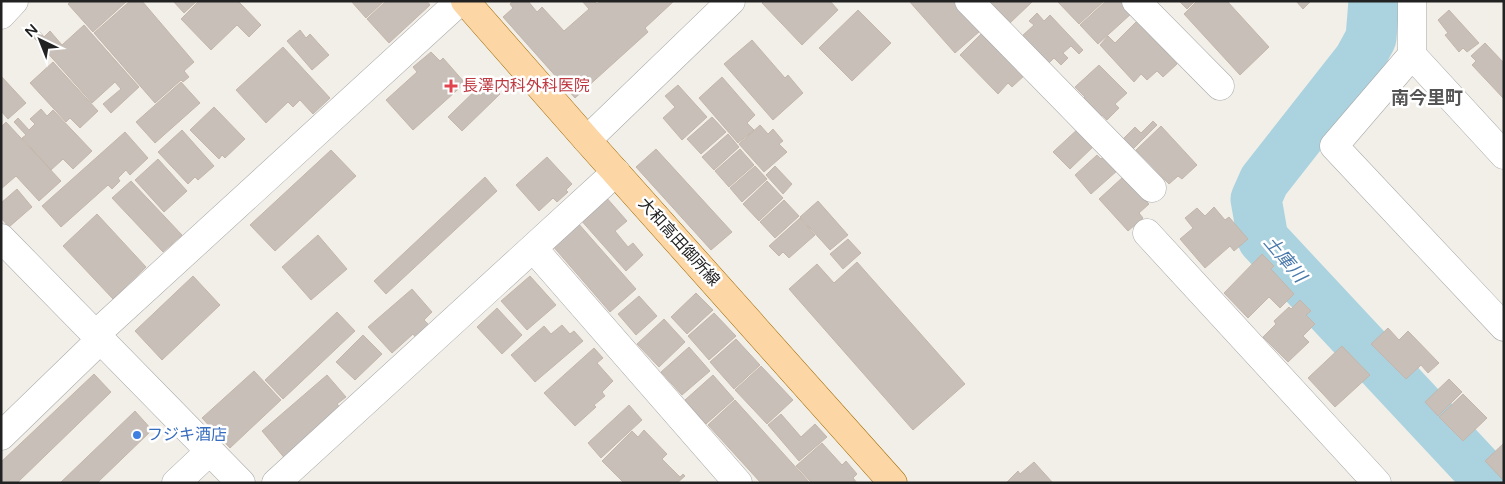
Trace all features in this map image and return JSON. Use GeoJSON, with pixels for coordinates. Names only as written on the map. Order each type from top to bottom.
{"type":"FeatureCollection","features":[{"type":"Feature","properties":{"kind":"main road","name":"大和高田御所線"},"geometry":{"type":"LineString","coordinates":[[465,1],[586,140],[893,483]]}},
{"type":"Feature","properties":{"kind":"street"},"geometry":{"type":"LineString","coordinates":[[1,15],[14,1]]}},
{"type":"Feature","properties":{"kind":"street"},"geometry":{"type":"LineString","coordinates":[[1,436],[98,337],[460,1]]}},
{"type":"Feature","properties":{"kind":"street"},"geometry":{"type":"LineString","coordinates":[[586,140],[731,1]]}},
{"type":"Feature","properties":{"kind":"street"},"geometry":{"type":"LineString","coordinates":[[969,1],[1152,188]]}},
{"type":"Feature","properties":{"kind":"street"},"geometry":{"type":"LineString","coordinates":[[1136,1],[1220,86]]}},
{"type":"Feature","properties":{"kind":"street"},"geometry":{"type":"LineString","coordinates":[[1412,1],[1412,56],[1334,146],[1504,327]]}},
{"type":"Feature","properties":{"kind":"street"},"geometry":{"type":"LineString","coordinates":[[1412,56],[1504,155]]}},
{"type":"Feature","properties":{"kind":"street"},"geometry":{"type":"LineString","coordinates":[[276,483],[616,172]]}},
{"type":"Feature","properties":{"kind":"street"},"geometry":{"type":"LineString","coordinates":[[1147,232],[1378,483]]}},
{"type":"Feature","properties":{"kind":"street"},"geometry":{"type":"LineString","coordinates":[[1,238],[241,483]]}},
{"type":"Feature","properties":{"kind":"street"},"geometry":{"type":"LineString","coordinates":[[533,248],[738,483]]}},
{"type":"Feature","properties":{"kind":"street"},"geometry":{"type":"LineString","coordinates":[[176,483],[210,451]]}},
{"type":"Feature","properties":{"kind":"building"},"geometry":{"type":"Polygon","coordinates":[[[71,1],[127,1],[93,32],[68,4],[71,1]]]}},
{"type":"Feature","properties":{"kind":"building"},"geometry":{"type":"Polygon","coordinates":[[[130,1],[142,1],[194,62],[184,71],[189,77],[183,82],[181,80],[155,103],[94,33],[130,1]]]}},
{"type":"Feature","properties":{"kind":"building"},"geometry":{"type":"Polygon","coordinates":[[[173,1],[197,1],[184,13],[173,1]]]}},
{"type":"Feature","properties":{"kind":"building"},"geometry":{"type":"Polygon","coordinates":[[[199,1],[241,1],[239,2],[261,25],[249,37],[237,25],[211,50],[181,19],[199,1]]]}},
{"type":"Feature","properties":{"kind":"building"},"geometry":{"type":"Polygon","coordinates":[[[351,1],[384,1],[366,18],[351,1]]]}},
{"type":"Feature","properties":{"kind":"building"},"geometry":{"type":"Polygon","coordinates":[[[386,1],[427,1],[430,5],[389,43],[367,19],[386,1]]]}},
{"type":"Feature","properties":{"kind":"building"},"geometry":{"type":"Polygon","coordinates":[[[513,1],[528,1],[537,12],[542,7],[564,31],[589,9],[582,1],[594,1],[597,4],[601,1],[674,1],[645,28],[648,32],[575,98],[503,17],[513,8],[510,4],[513,1]]]}},
{"type":"Feature","properties":{"kind":"building"},"geometry":{"type":"Polygon","coordinates":[[[764,1],[830,1],[838,10],[802,45],[762,3],[764,1]]]}},
{"type":"Feature","properties":{"kind":"building"},"geometry":{"type":"Polygon","coordinates":[[[909,1],[954,1],[980,31],[955,53],[909,1]]]}},
{"type":"Feature","properties":{"kind":"building"},"geometry":{"type":"Polygon","coordinates":[[[989,1],[1033,1],[1010,23],[989,1]]]}},
{"type":"Feature","properties":{"kind":"building"},"geometry":{"type":"Polygon","coordinates":[[[1057,1],[1104,1],[1079,24],[1057,1]]]}},
{"type":"Feature","properties":{"kind":"building"},"geometry":{"type":"Polygon","coordinates":[[[1106,1],[1121,1],[1132,13],[1098,44],[1080,25],[1106,1]]]}},
{"type":"Feature","properties":{"kind":"building"},"geometry":{"type":"Polygon","coordinates":[[[1179,1],[1195,1],[1187,9],[1179,1]]]}},
{"type":"Feature","properties":{"kind":"building"},"geometry":{"type":"Polygon","coordinates":[[[1197,1],[1227,1],[1269,47],[1240,75],[1184,14],[1197,1]]]}},
{"type":"Feature","properties":{"kind":"building"},"geometry":{"type":"Polygon","coordinates":[[[1296,1],[1311,1],[1303,9],[1296,1]]]}},
{"type":"Feature","properties":{"kind":"building"},"geometry":{"type":"Polygon","coordinates":[[[858,10],[891,43],[852,81],[819,48],[858,10]]]}},
{"type":"Feature","properties":{"kind":"building"},"geometry":{"type":"Polygon","coordinates":[[[1449,10],[1479,43],[1467,52],[1463,48],[1459,52],[1445,35],[1448,33],[1438,20],[1449,10]]]}},
{"type":"Feature","properties":{"kind":"building"},"geometry":{"type":"Polygon","coordinates":[[[1037,13],[1044,21],[1050,15],[1083,50],[1079,54],[1071,46],[1063,53],[1068,58],[1061,65],[1054,58],[1048,64],[1022,36],[1034,25],[1029,21],[1037,13]]]}},
{"type":"Feature","properties":{"kind":"building"},"geometry":{"type":"Polygon","coordinates":[[[1137,21],[1177,64],[1163,77],[1157,71],[1147,80],[1141,74],[1134,82],[1100,45],[1108,36],[1115,43],[1137,21]]]}},
{"type":"Feature","properties":{"kind":"building"},"geometry":{"type":"Polygon","coordinates":[[[84,25],[139,87],[111,113],[103,104],[121,89],[115,82],[92,103],[29,32],[35,26],[44,37],[50,31],[62,45],[84,25]]]}},
{"type":"Feature","properties":{"kind":"building"},"geometry":{"type":"Polygon","coordinates":[[[300,30],[306,38],[310,34],[329,55],[312,70],[287,41],[300,30]]]}},
{"type":"Feature","properties":{"kind":"building"},"geometry":{"type":"Polygon","coordinates":[[[984,31],[1026,74],[1012,87],[1008,83],[998,94],[960,55],[984,31]]]}},
{"type":"Feature","properties":{"kind":"building"},"geometry":{"type":"Polygon","coordinates":[[[752,40],[785,78],[788,75],[803,93],[773,120],[724,64],[752,40]]]}},
{"type":"Feature","properties":{"kind":"building"},"geometry":{"type":"Polygon","coordinates":[[[1485,43],[1504,63],[1504,99],[1472,65],[1476,61],[1471,56],[1485,43]]]}},
{"type":"Feature","properties":{"kind":"building"},"geometry":{"type":"Polygon","coordinates":[[[283,47],[330,98],[313,114],[300,100],[293,107],[288,102],[266,123],[236,90],[283,47]]]}},
{"type":"Feature","properties":{"kind":"building"},"geometry":{"type":"Polygon","coordinates":[[[431,52],[440,61],[443,58],[465,83],[413,130],[386,100],[417,72],[413,67],[431,52]]]}},
{"type":"Feature","properties":{"kind":"building"},"geometry":{"type":"Polygon","coordinates":[[[53,62],[98,111],[80,128],[70,118],[66,122],[30,83],[53,62]]]}},
{"type":"Feature","properties":{"kind":"building"},"geometry":{"type":"Polygon","coordinates":[[[1099,65],[1127,93],[1115,104],[1119,108],[1107,120],[1102,115],[1099,118],[1082,100],[1085,97],[1075,87],[1099,65]]]}},
{"type":"Feature","properties":{"kind":"building"},"geometry":{"type":"Polygon","coordinates":[[[1,76],[26,103],[8,119],[1,111],[1,76]]]}},
{"type":"Feature","properties":{"kind":"building"},"geometry":{"type":"Polygon","coordinates":[[[722,77],[755,115],[747,123],[754,130],[738,143],[699,98],[722,77]]]}},
{"type":"Feature","properties":{"kind":"building"},"geometry":{"type":"Polygon","coordinates":[[[486,80],[500,94],[462,131],[448,117],[486,80]]]}},
{"type":"Feature","properties":{"kind":"building"},"geometry":{"type":"Polygon","coordinates":[[[181,82],[200,103],[155,143],[136,122],[181,82]]]}},
{"type":"Feature","properties":{"kind":"building"},"geometry":{"type":"Polygon","coordinates":[[[678,85],[707,117],[682,140],[663,118],[675,107],[665,96],[678,85]]]}},
{"type":"Feature","properties":{"kind":"building"},"geometry":{"type":"Polygon","coordinates":[[[214,107],[245,139],[225,158],[222,155],[219,159],[190,130],[214,107]]]}},
{"type":"Feature","properties":{"kind":"building"},"geometry":{"type":"Polygon","coordinates":[[[41,109],[47,116],[53,110],[92,151],[73,169],[63,159],[51,170],[22,138],[26,135],[14,122],[18,118],[29,130],[35,124],[30,119],[41,109]]]}},
{"type":"Feature","properties":{"kind":"building"},"geometry":{"type":"Polygon","coordinates":[[[712,117],[726,132],[701,154],[687,139],[712,117]]]}},
{"type":"Feature","properties":{"kind":"building"},"geometry":{"type":"Polygon","coordinates":[[[1153,121],[1157,125],[1131,151],[1121,141],[1135,127],[1141,133],[1153,121]]]}},
{"type":"Feature","properties":{"kind":"building"},"geometry":{"type":"Polygon","coordinates":[[[6,122],[61,181],[39,201],[16,176],[1,189],[1,127],[6,122]]]}},
{"type":"Feature","properties":{"kind":"building"},"geometry":{"type":"Polygon","coordinates":[[[760,125],[768,134],[773,129],[783,141],[779,144],[787,152],[764,172],[739,144],[760,125]]]}},
{"type":"Feature","properties":{"kind":"building"},"geometry":{"type":"Polygon","coordinates":[[[1161,126],[1197,165],[1182,179],[1178,176],[1169,184],[1136,150],[1161,126]]]}},
{"type":"Feature","properties":{"kind":"building"},"geometry":{"type":"Polygon","coordinates":[[[1080,127],[1096,144],[1070,169],[1053,152],[1080,127]]]}},
{"type":"Feature","properties":{"kind":"building"},"geometry":{"type":"Polygon","coordinates":[[[182,130],[214,166],[198,180],[195,177],[188,184],[158,152],[182,130]]]}},
{"type":"Feature","properties":{"kind":"building"},"geometry":{"type":"Polygon","coordinates":[[[125,132],[148,158],[130,175],[126,170],[118,178],[120,181],[112,189],[108,185],[61,227],[42,206],[125,132]]]}},
{"type":"Feature","properties":{"kind":"building"},"geometry":{"type":"Polygon","coordinates":[[[728,134],[739,147],[714,170],[702,157],[728,134]]]}},
{"type":"Feature","properties":{"kind":"building"},"geometry":{"type":"Polygon","coordinates":[[[656,149],[732,232],[711,250],[636,167],[656,149]]]}},
{"type":"Feature","properties":{"kind":"building"},"geometry":{"type":"Polygon","coordinates":[[[740,149],[754,165],[729,187],[715,171],[740,149]]]}},
{"type":"Feature","properties":{"kind":"building"},"geometry":{"type":"Polygon","coordinates":[[[331,150],[356,176],[275,251],[250,225],[331,150]]]}},
{"type":"Feature","properties":{"kind":"building"},"geometry":{"type":"Polygon","coordinates":[[[1097,155],[1101,159],[1105,155],[1118,170],[1091,194],[1075,175],[1097,155]]]}},
{"type":"Feature","properties":{"kind":"building"},"geometry":{"type":"Polygon","coordinates":[[[547,157],[572,184],[566,190],[568,192],[557,202],[553,198],[539,211],[516,185],[547,157]]]}},
{"type":"Feature","properties":{"kind":"building"},"geometry":{"type":"Polygon","coordinates":[[[158,159],[187,191],[164,212],[135,180],[158,159]]]}},
{"type":"Feature","properties":{"kind":"building"},"geometry":{"type":"Polygon","coordinates":[[[755,166],[767,179],[742,202],[730,188],[755,166]]]}},
{"type":"Feature","properties":{"kind":"building"},"geometry":{"type":"Polygon","coordinates":[[[775,166],[792,184],[783,194],[766,175],[775,166]]]}},
{"type":"Feature","properties":{"kind":"building"},"geometry":{"type":"Polygon","coordinates":[[[485,177],[497,191],[386,294],[374,281],[485,177]]]}},
{"type":"Feature","properties":{"kind":"building"},"geometry":{"type":"Polygon","coordinates":[[[1123,177],[1149,204],[1139,213],[1143,218],[1128,231],[1099,199],[1123,177]]]}},
{"type":"Feature","properties":{"kind":"building"},"geometry":{"type":"Polygon","coordinates":[[[131,181],[182,235],[163,252],[112,198],[131,181]]]}},
{"type":"Feature","properties":{"kind":"building"},"geometry":{"type":"Polygon","coordinates":[[[767,181],[783,198],[759,221],[743,204],[767,181]]]}},
{"type":"Feature","properties":{"kind":"building"},"geometry":{"type":"Polygon","coordinates":[[[17,189],[32,207],[9,227],[1,218],[1,203],[17,189]]]}},
{"type":"Feature","properties":{"kind":"building"},"geometry":{"type":"Polygon","coordinates":[[[605,196],[627,221],[615,231],[628,247],[633,243],[643,255],[626,271],[579,218],[605,196]]]}},
{"type":"Feature","properties":{"kind":"building"},"geometry":{"type":"Polygon","coordinates":[[[784,200],[799,216],[775,238],[760,222],[784,200]]]}},
{"type":"Feature","properties":{"kind":"building"},"geometry":{"type":"Polygon","coordinates":[[[818,201],[848,235],[830,250],[800,217],[818,201]]]}},
{"type":"Feature","properties":{"kind":"building"},"geometry":{"type":"Polygon","coordinates":[[[1214,207],[1225,220],[1229,217],[1248,239],[1234,251],[1230,246],[1205,268],[1180,239],[1193,228],[1185,218],[1197,208],[1205,216],[1214,207]]]}},
{"type":"Feature","properties":{"kind":"building"},"geometry":{"type":"Polygon","coordinates":[[[97,214],[146,267],[113,299],[63,246],[97,214]]]}},
{"type":"Feature","properties":{"kind":"building"},"geometry":{"type":"Polygon","coordinates":[[[800,218],[815,235],[789,258],[783,252],[779,256],[769,246],[800,218]]]}},
{"type":"Feature","properties":{"kind":"building"},"geometry":{"type":"Polygon","coordinates":[[[577,222],[636,289],[610,312],[551,244],[577,222]]]}},
{"type":"Feature","properties":{"kind":"building"},"geometry":{"type":"Polygon","coordinates":[[[318,235],[347,269],[311,300],[282,267],[318,235]]]}},
{"type":"Feature","properties":{"kind":"building"},"geometry":{"type":"Polygon","coordinates":[[[848,239],[861,253],[843,269],[830,254],[848,239]]]}},
{"type":"Feature","properties":{"kind":"building"},"geometry":{"type":"Polygon","coordinates":[[[1262,254],[1274,266],[1271,269],[1294,294],[1280,308],[1269,297],[1248,318],[1224,293],[1262,254]]]}},
{"type":"Feature","properties":{"kind":"building"},"geometry":{"type":"Polygon","coordinates":[[[857,262],[965,384],[913,430],[789,289],[817,264],[834,283],[857,262]]]}},
{"type":"Feature","properties":{"kind":"building"},"geometry":{"type":"Polygon","coordinates":[[[193,276],[220,305],[162,360],[135,331],[193,276]]]}},
{"type":"Feature","properties":{"kind":"building"},"geometry":{"type":"Polygon","coordinates":[[[530,276],[556,305],[527,330],[501,301],[530,276]]]}},
{"type":"Feature","properties":{"kind":"building"},"geometry":{"type":"Polygon","coordinates":[[[412,289],[432,312],[424,320],[430,326],[416,338],[413,334],[392,353],[368,327],[412,289]]]}},
{"type":"Feature","properties":{"kind":"building"},"geometry":{"type":"Polygon","coordinates":[[[696,293],[713,310],[687,334],[671,317],[696,293]]]}},
{"type":"Feature","properties":{"kind":"building"},"geometry":{"type":"Polygon","coordinates":[[[639,296],[657,316],[636,335],[618,314],[639,296]]]}},
{"type":"Feature","properties":{"kind":"building"},"geometry":{"type":"Polygon","coordinates":[[[1300,300],[1311,311],[1306,315],[1315,324],[1303,336],[1309,342],[1288,362],[1263,337],[1276,324],[1274,321],[1300,300]]]}},
{"type":"Feature","properties":{"kind":"building"},"geometry":{"type":"Polygon","coordinates":[[[497,308],[522,335],[502,354],[477,327],[497,308]]]}},
{"type":"Feature","properties":{"kind":"building"},"geometry":{"type":"Polygon","coordinates":[[[337,312],[355,331],[283,399],[265,380],[337,312]]]}},
{"type":"Feature","properties":{"kind":"building"},"geometry":{"type":"Polygon","coordinates":[[[714,313],[736,336],[709,360],[688,336],[714,313]]]}},
{"type":"Feature","properties":{"kind":"building"},"geometry":{"type":"Polygon","coordinates":[[[664,319],[685,342],[659,367],[637,344],[664,319]]]}},
{"type":"Feature","properties":{"kind":"building"},"geometry":{"type":"Polygon","coordinates":[[[562,325],[570,334],[574,331],[583,341],[535,382],[511,355],[544,326],[551,334],[562,325]]]}},
{"type":"Feature","properties":{"kind":"building"},"geometry":{"type":"Polygon","coordinates":[[[1388,328],[1399,340],[1408,331],[1439,363],[1428,373],[1421,365],[1406,379],[1371,344],[1388,328]]]}},
{"type":"Feature","properties":{"kind":"building"},"geometry":{"type":"Polygon","coordinates":[[[363,335],[382,354],[355,380],[336,362],[363,335]]]}},
{"type":"Feature","properties":{"kind":"building"},"geometry":{"type":"Polygon","coordinates":[[[736,339],[760,365],[734,389],[710,362],[736,339]]]}},
{"type":"Feature","properties":{"kind":"building"},"geometry":{"type":"Polygon","coordinates":[[[1342,346],[1370,375],[1335,407],[1308,378],[1342,346]]]}},
{"type":"Feature","properties":{"kind":"building"},"geometry":{"type":"Polygon","coordinates":[[[689,347],[710,371],[682,395],[661,372],[689,347]]]}},
{"type":"Feature","properties":{"kind":"building"},"geometry":{"type":"Polygon","coordinates":[[[594,348],[603,358],[597,363],[613,381],[602,392],[605,396],[594,405],[596,407],[575,426],[544,393],[594,348]]]}},
{"type":"Feature","properties":{"kind":"building"},"geometry":{"type":"Polygon","coordinates":[[[761,366],[793,400],[767,424],[735,390],[761,366]]]}},
{"type":"Feature","properties":{"kind":"building"},"geometry":{"type":"Polygon","coordinates":[[[254,371],[281,400],[230,448],[202,418],[254,371]]]}},
{"type":"Feature","properties":{"kind":"building"},"geometry":{"type":"Polygon","coordinates":[[[94,374],[111,392],[17,483],[1,483],[1,462],[94,374]]]}},
{"type":"Feature","properties":{"kind":"building"},"geometry":{"type":"Polygon","coordinates":[[[327,375],[346,397],[337,404],[344,412],[287,461],[262,431],[327,375]]]}},
{"type":"Feature","properties":{"kind":"building"},"geometry":{"type":"Polygon","coordinates":[[[713,375],[734,399],[706,424],[685,400],[713,375]]]}},
{"type":"Feature","properties":{"kind":"building"},"geometry":{"type":"Polygon","coordinates":[[[1449,379],[1462,392],[1438,416],[1425,402],[1449,379]]]}},
{"type":"Feature","properties":{"kind":"building"},"geometry":{"type":"Polygon","coordinates":[[[1463,394],[1487,418],[1463,441],[1439,417],[1463,394]]]}},
{"type":"Feature","properties":{"kind":"building"},"geometry":{"type":"Polygon","coordinates":[[[735,400],[810,483],[761,483],[708,425],[735,400]]]}},
{"type":"Feature","properties":{"kind":"building"},"geometry":{"type":"Polygon","coordinates":[[[629,405],[642,420],[601,458],[588,443],[629,405]]]}},
{"type":"Feature","properties":{"kind":"building"},"geometry":{"type":"Polygon","coordinates":[[[135,411],[152,430],[97,483],[60,483],[135,411]]]}},
{"type":"Feature","properties":{"kind":"building"},"geometry":{"type":"Polygon","coordinates":[[[781,414],[801,437],[815,424],[827,437],[799,461],[768,425],[781,414]]]}},
{"type":"Feature","properties":{"kind":"building"},"geometry":{"type":"Polygon","coordinates":[[[644,430],[667,454],[662,459],[680,477],[683,474],[685,476],[677,483],[624,483],[602,461],[632,431],[638,437],[644,430]]]}},
{"type":"Feature","properties":{"kind":"building"},"geometry":{"type":"Polygon","coordinates":[[[822,443],[842,465],[846,461],[857,474],[853,478],[857,483],[812,483],[796,466],[822,443]]]}},
{"type":"Feature","properties":{"kind":"building"},"geometry":{"type":"Polygon","coordinates":[[[1504,443],[1504,481],[1485,461],[1504,443]]]}},
{"type":"Feature","properties":{"kind":"building"},"geometry":{"type":"Polygon","coordinates":[[[1034,462],[1053,483],[1006,483],[1018,471],[1020,474],[1034,462]]]}},
{"type":"Feature","properties":{"kind":"waterway","name":"土庫川"},"geometry":{"type":"LineString","coordinates":[[1374,1],[1371,38],[1359,60],[1264,181],[1256,199],[1263,239],[1491,483]]}},
{"type":"Feature","properties":{"kind":"place","name":"長澤内科外科医院"},"geometry":{"type":"Point","coordinates":[451,86]}},
{"type":"Feature","properties":{"kind":"place","name":"フジキ酒店"},"geometry":{"type":"Point","coordinates":[137,435]}},
{"type":"Feature","properties":{"kind":"district","name":"南今里町"},"geometry":{"type":"Point","coordinates":[1427,98]}}]}
